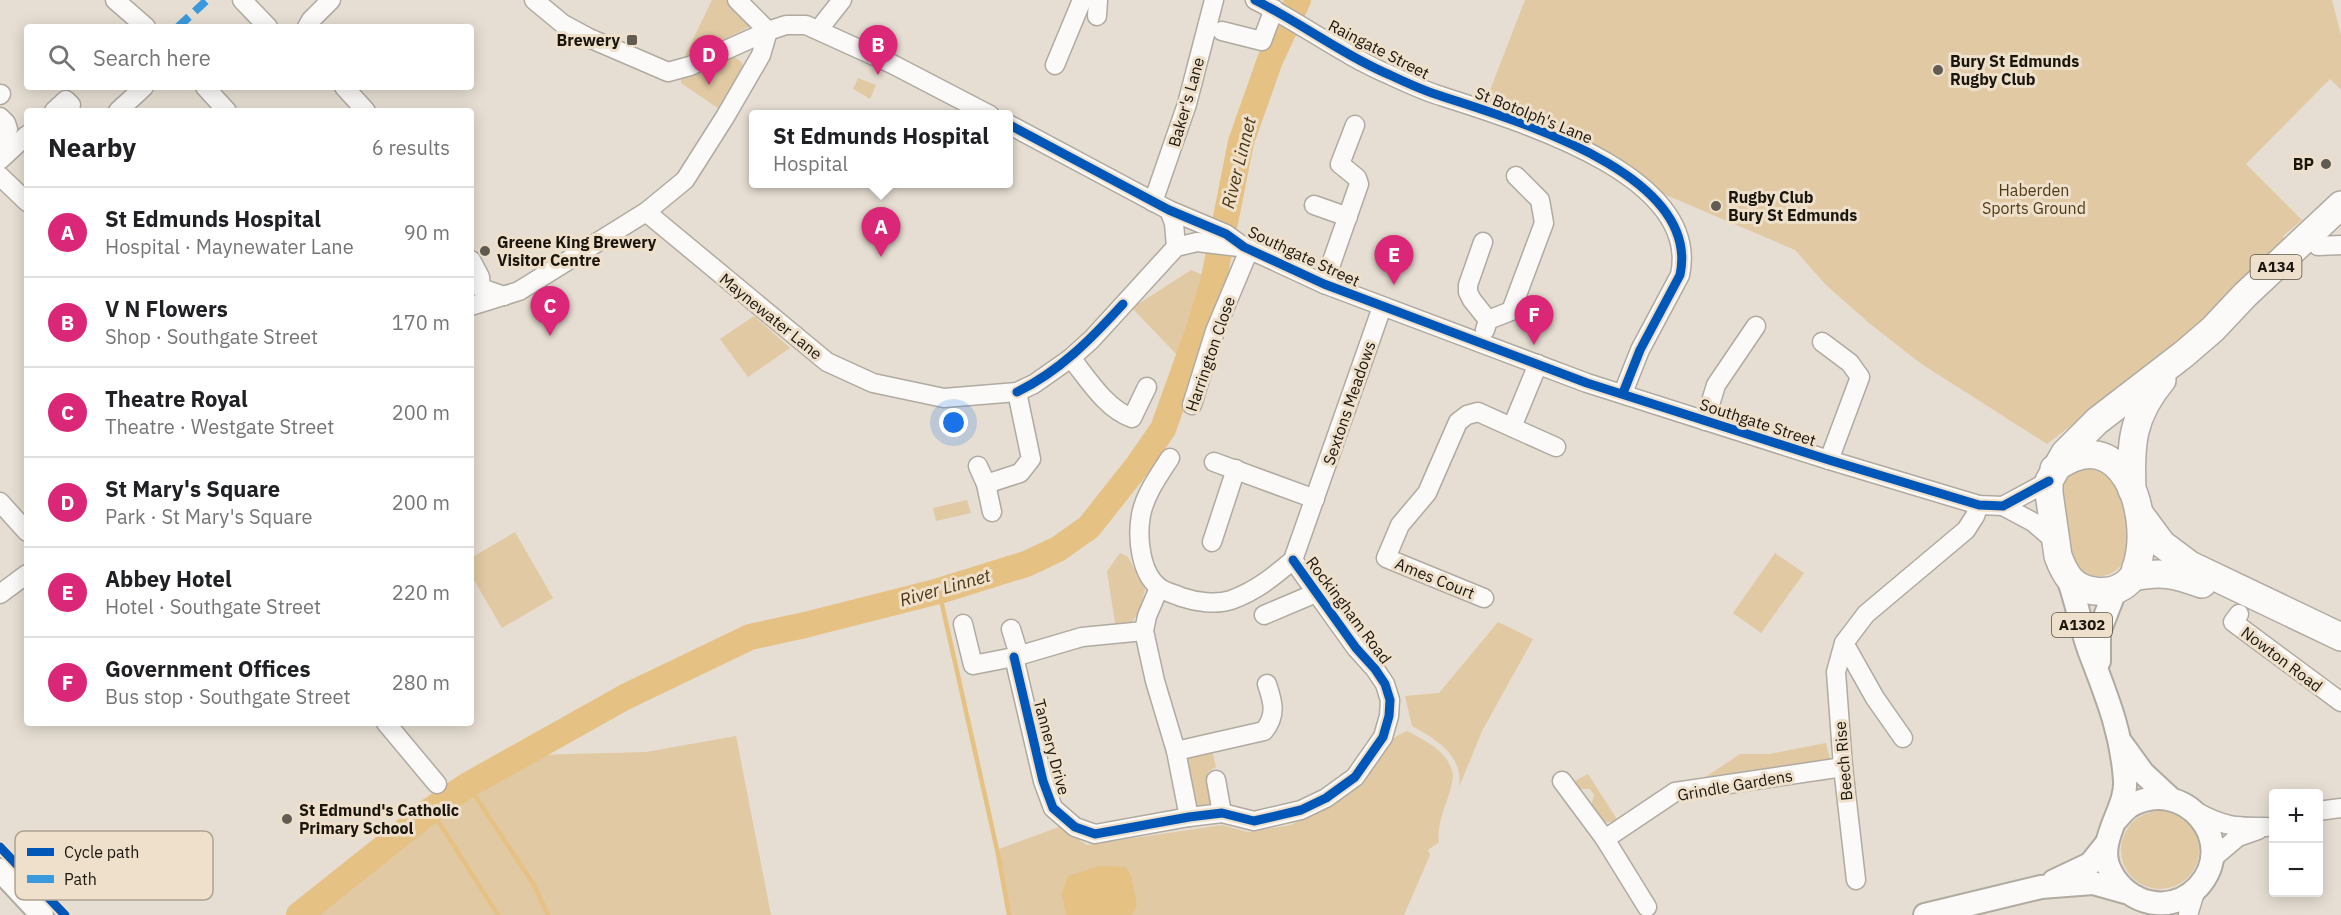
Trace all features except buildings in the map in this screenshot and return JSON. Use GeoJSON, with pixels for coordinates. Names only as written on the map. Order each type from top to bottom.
{"type":"FeatureCollection","features":[{"type":"Feature","properties":{"kind":"highway","name":"A134"},"geometry":{"type":"LineString","coordinates":[[2052,475],[2082,434],[2213,329],[2245,295],[2341,206]]}},
{"type":"Feature","properties":{"kind":"highway","name":"A134"},"geometry":{"type":"LineString","coordinates":[[2213,329],[2251,305],[2330,246],[2341,224]]}},
{"type":"Feature","properties":{"kind":"highway","name":"A134"},"geometry":{"type":"LineString","coordinates":[[2135,502],[2131,467],[2134,435],[2141,409],[2148,397],[2184,354]]}},
{"type":"Feature","properties":{"kind":"highway"},"geometry":{"type":"LineString","coordinates":[[2272,606],[2248,601],[2172,573],[2154,573],[2124,584],[2091,591],[2079,587],[2069,580],[2058,556],[2052,475],[2064,462],[2083,454],[2105,457],[2113,461],[2123,472],[2146,526],[2172,552],[2190,565],[2253,593],[2272,606],[2341,637]]}},
{"type":"Feature","properties":{"kind":"highway"},"geometry":{"type":"LineString","coordinates":[[2124,584],[2139,556],[2141,533],[2135,502]]}},
{"type":"Feature","properties":{"kind":"main road","name":"A1302"},"geometry":{"type":"LineString","coordinates":[[2069,580],[2121,742],[2125,784],[2114,822]]}},
{"type":"Feature","properties":{"kind":"main road","name":"A1302"},"geometry":{"type":"LineString","coordinates":[[2098,669],[2099,632],[2124,584]]}},
{"type":"Feature","properties":{"kind":"main road","name":"A1302"},"geometry":{"type":"LineString","coordinates":[[2121,742],[2143,772],[2171,799]]}},
{"type":"Feature","properties":{"kind":"main road"},"geometry":{"type":"LineString","coordinates":[[1925,915],[2041,887],[2093,883],[2125,892],[2151,909],[2181,899],[2196,889],[2207,876],[2212,859],[2212,842],[2206,825],[2195,811],[2171,799],[2149,798],[2129,807],[2114,822],[2106,844],[2090,864],[2041,887]]}},
{"type":"Feature","properties":{"kind":"main road"},"geometry":{"type":"LineString","coordinates":[[2106,844],[2109,871],[2125,892]]}},
{"type":"Feature","properties":{"kind":"main road"},"geometry":{"type":"LineString","coordinates":[[0,870],[15,886]]}},
{"type":"Feature","properties":{"kind":"main road"},"geometry":{"type":"LineString","coordinates":[[28,900],[42,915]]}},
{"type":"Feature","properties":{"kind":"street"},"geometry":{"type":"LineString","coordinates":[[115,0],[134,23]]}},
{"type":"Feature","properties":{"kind":"street"},"geometry":{"type":"LineString","coordinates":[[242,0],[265,24]]}},
{"type":"Feature","properties":{"kind":"street"},"geometry":{"type":"LineString","coordinates":[[308,24],[331,0]]}},
{"type":"Feature","properties":{"kind":"street"},"geometry":{"type":"LineString","coordinates":[[534,0],[563,24],[588,38],[668,72],[690,66],[768,31],[798,23],[819,30],[982,110]]}},
{"type":"Feature","properties":{"kind":"street"},"geometry":{"type":"LineString","coordinates":[[737,0],[768,31]]}},
{"type":"Feature","properties":{"kind":"street"},"geometry":{"type":"LineString","coordinates":[[819,30],[842,0]]}},
{"type":"Feature","properties":{"kind":"street"},"geometry":{"type":"LineString","coordinates":[[1055,64],[1082,0]]}},
{"type":"Feature","properties":{"kind":"street","name":"Baker's Lane"},"geometry":{"type":"LineString","coordinates":[[1161,206],[1214,0]]}},
{"type":"Feature","properties":{"kind":"street","name":"Raingate Street"},"geometry":{"type":"LineString","coordinates":[[1255,0],[1388,74],[1460,102]]}},
{"type":"Feature","properties":{"kind":"street"},"geometry":{"type":"LineString","coordinates":[[1222,31],[1262,40],[1276,10]]}},
{"type":"Feature","properties":{"kind":"street"},"geometry":{"type":"LineString","coordinates":[[474,266],[480,277],[474,298],[504,296],[519,291],[646,212],[684,180],[725,117],[761,55],[768,31]]}},
{"type":"Feature","properties":{"kind":"street"},"geometry":{"type":"LineString","coordinates":[[744,42],[752,44],[761,55]]}},
{"type":"Feature","properties":{"kind":"street"},"geometry":{"type":"LineString","coordinates":[[121,108],[141,90]]}},
{"type":"Feature","properties":{"kind":"street"},"geometry":{"type":"LineString","coordinates":[[208,90],[224,108]]}},
{"type":"Feature","properties":{"kind":"street"},"geometry":{"type":"LineString","coordinates":[[347,90],[363,108]]}},
{"type":"Feature","properties":{"kind":"street"},"geometry":{"type":"LineString","coordinates":[[57,108],[66,99],[75,108]]}},
{"type":"Feature","properties":{"kind":"street","name":"St Botolph's Lane"},"geometry":{"type":"LineString","coordinates":[[1460,102],[1567,142],[1601,158],[1644,189],[1672,223],[1683,250],[1680,275],[1640,350],[1623,393]]}},
{"type":"Feature","properties":{"kind":"street"},"geometry":{"type":"LineString","coordinates":[[0,117],[8,129],[0,139]]}},
{"type":"Feature","properties":{"kind":"street"},"geometry":{"type":"LineString","coordinates":[[1324,284],[1359,184],[1357,178],[1340,164],[1355,125]]}},
{"type":"Feature","properties":{"kind":"street","name":"Southgate Street"},"geometry":{"type":"LineString","coordinates":[[1013,127],[1220,237],[1324,284],[1383,307],[1587,383],[1705,421],[1978,505],[2004,506]]}},
{"type":"Feature","properties":{"kind":"street"},"geometry":{"type":"LineString","coordinates":[[0,160],[24,138]]}},
{"type":"Feature","properties":{"kind":"street"},"geometry":{"type":"LineString","coordinates":[[0,176],[24,199]]}},
{"type":"Feature","properties":{"kind":"street"},"geometry":{"type":"LineString","coordinates":[[1480,343],[1488,320],[1511,311],[1544,223],[1540,200],[1516,176]]}},
{"type":"Feature","properties":{"kind":"street"},"geometry":{"type":"LineString","coordinates":[[1314,205],[1348,218]]}},
{"type":"Feature","properties":{"kind":"street"},"geometry":{"type":"LineString","coordinates":[[1161,206],[1174,223],[1176,247],[1220,237]]}},
{"type":"Feature","properties":{"kind":"street","name":"Maynewater Lane"},"geometry":{"type":"LineString","coordinates":[[646,212],[827,362],[873,383],[944,399],[1017,392],[1034,384],[1071,358],[1092,339],[1176,247]]}},
{"type":"Feature","properties":{"kind":"street"},"geometry":{"type":"LineString","coordinates":[[1483,242],[1468,285],[1468,292],[1488,320]]}},
{"type":"Feature","properties":{"kind":"street","name":"Harrington Close"},"geometry":{"type":"LineString","coordinates":[[1192,405],[1215,331],[1246,249]]}},
{"type":"Feature","properties":{"kind":"street","name":"Sextons Meadows"},"geometry":{"type":"LineString","coordinates":[[1159,588],[1195,602],[1229,601],[1266,584],[1293,560],[1383,307]]}},
{"type":"Feature","properties":{"kind":"street"},"geometry":{"type":"LineString","coordinates":[[1705,421],[1716,385],[1756,326]]}},
{"type":"Feature","properties":{"kind":"street"},"geometry":{"type":"LineString","coordinates":[[1822,342],[1850,363],[1860,376],[1829,460]]}},
{"type":"Feature","properties":{"kind":"street"},"geometry":{"type":"LineString","coordinates":[[1071,358],[1109,404],[1125,416],[1132,418],[1147,387]]}},
{"type":"Feature","properties":{"kind":"street"},"geometry":{"type":"LineString","coordinates":[[1512,427],[1538,364]]}},
{"type":"Feature","properties":{"kind":"street"},"geometry":{"type":"LineString","coordinates":[[986,484],[1020,473],[1031,459],[1017,392]]}},
{"type":"Feature","properties":{"kind":"street","name":"Ames Court"},"geometry":{"type":"LineString","coordinates":[[1484,598],[1386,558],[1400,525],[1427,493],[1462,417],[1478,412],[1556,447]]}},
{"type":"Feature","properties":{"kind":"street"},"geometry":{"type":"LineString","coordinates":[[1170,458],[1150,490],[1141,514],[1139,539],[1143,564],[1159,588],[1147,616],[1144,631],[1158,692],[1176,751],[1189,817]]}},
{"type":"Feature","properties":{"kind":"street"},"geometry":{"type":"LineString","coordinates":[[1214,462],[1315,499]]}},
{"type":"Feature","properties":{"kind":"street"},"geometry":{"type":"LineString","coordinates":[[978,466],[986,484],[992,512]]}},
{"type":"Feature","properties":{"kind":"street"},"geometry":{"type":"LineString","coordinates":[[1212,542],[1236,469]]}},
{"type":"Feature","properties":{"kind":"street"},"geometry":{"type":"LineString","coordinates":[[2052,475],[2004,506],[2033,522],[2056,542]]}},
{"type":"Feature","properties":{"kind":"street"},"geometry":{"type":"LineString","coordinates":[[0,502],[24,529]]}},
{"type":"Feature","properties":{"kind":"street","name":"Beech Rise"},"geometry":{"type":"LineString","coordinates":[[1856,880],[1843,767],[1836,672],[1844,643],[1866,614],[1966,530],[1975,516],[1978,505]]}},
{"type":"Feature","properties":{"kind":"street","name":"Rockingham Road"},"geometry":{"type":"LineString","coordinates":[[1189,817],[1222,813],[1254,820],[1301,810],[1326,798],[1355,777],[1383,737],[1389,716],[1390,700],[1385,684],[1293,560]]}},
{"type":"Feature","properties":{"kind":"street"},"geometry":{"type":"LineString","coordinates":[[0,594],[24,576]]}},
{"type":"Feature","properties":{"kind":"street","name":"Rockingham Road"},"geometry":{"type":"LineString","coordinates":[[1264,615],[1316,592]]}},
{"type":"Feature","properties":{"kind":"street","name":"Nowton Road"},"geometry":{"type":"LineString","coordinates":[[2239,614],[2233,622],[2341,702]]}},
{"type":"Feature","properties":{"kind":"street"},"geometry":{"type":"LineString","coordinates":[[963,624],[973,665],[1016,656],[1082,637],[1144,631]]}},
{"type":"Feature","properties":{"kind":"street","name":"Tannery Drive"},"geometry":{"type":"LineString","coordinates":[[1011,629],[1043,781],[1053,808],[1075,827],[1095,834],[1189,817]]}},
{"type":"Feature","properties":{"kind":"street"},"geometry":{"type":"LineString","coordinates":[[1844,643],[1875,698],[1903,738]]}},
{"type":"Feature","properties":{"kind":"street"},"geometry":{"type":"LineString","coordinates":[[1176,751],[1264,731],[1272,721],[1274,707],[1267,684]]}},
{"type":"Feature","properties":{"kind":"street"},"geometry":{"type":"LineString","coordinates":[[389,726],[437,784]]}},
{"type":"Feature","properties":{"kind":"street","name":"Grindle Gardens"},"geometry":{"type":"LineString","coordinates":[[1605,839],[1676,792],[1843,767]]}},
{"type":"Feature","properties":{"kind":"street"},"geometry":{"type":"LineString","coordinates":[[1216,780],[1222,813]]}},
{"type":"Feature","properties":{"kind":"street"},"geometry":{"type":"LineString","coordinates":[[1562,781],[1605,839],[1647,907]]}},
{"type":"Feature","properties":{"kind":"street"},"geometry":{"type":"LineString","coordinates":[[2323,811],[2341,808]]}},
{"type":"Feature","properties":{"kind":"street"},"geometry":{"type":"LineString","coordinates":[[2195,811],[2217,823],[2236,827],[2269,826]]}},
{"type":"Feature","properties":{"kind":"street"},"geometry":{"type":"LineString","coordinates":[[2212,859],[2238,837],[2269,826]]}},
{"type":"Feature","properties":{"kind":"street"},"geometry":{"type":"LineString","coordinates":[[2188,915],[2196,889]]}},
{"type":"Feature","properties":{"kind":"green space"},"geometry":{"type":"Polygon","coordinates":[[[712,0],[730,0],[753,25],[683,60],[712,0]]]}},
{"type":"Feature","properties":{"kind":"green space","name":"Haberden Sports Ground"},"geometry":{"type":"Polygon","coordinates":[[[1525,0],[2332,0],[2341,35],[2341,90],[2330,79],[2246,164],[2302,220],[2283,236],[2285,242],[2194,330],[2155,357],[2111,395],[2047,444],[1920,363],[1869,323],[1825,284],[1795,250],[1659,192],[1595,148],[1485,103],[1525,0]]]}},
{"type":"Feature","properties":{"kind":"green space"},"geometry":{"type":"Polygon","coordinates":[[[734,56],[742,63],[744,71],[722,111],[681,83],[681,79],[719,60],[734,56]]]}},
{"type":"Feature","properties":{"kind":"green space"},"geometry":{"type":"Polygon","coordinates":[[[858,78],[876,85],[870,99],[853,89],[858,78]]]}},
{"type":"Feature","properties":{"kind":"green space"},"geometry":{"type":"Polygon","coordinates":[[[1191,270],[1210,278],[1198,326],[1183,361],[1132,308],[1191,270]]]}},
{"type":"Feature","properties":{"kind":"green space"},"geometry":{"type":"Polygon","coordinates":[[[754,316],[790,348],[748,377],[720,339],[754,316]]]}},
{"type":"Feature","properties":{"kind":"green space"},"geometry":{"type":"Polygon","coordinates":[[[2102,462],[2120,490],[2127,507],[2130,535],[2124,560],[2117,569],[2108,575],[2095,576],[2079,571],[2067,546],[2060,486],[2066,473],[2102,462]]]}},
{"type":"Feature","properties":{"kind":"green space"},"geometry":{"type":"Polygon","coordinates":[[[967,500],[971,513],[936,521],[933,508],[967,500]]]}},
{"type":"Feature","properties":{"kind":"green space"},"geometry":{"type":"Polygon","coordinates":[[[515,532],[553,598],[502,628],[474,580],[474,556],[515,532]]]}},
{"type":"Feature","properties":{"kind":"green space"},"geometry":{"type":"Polygon","coordinates":[[[1120,553],[1128,557],[1145,589],[1140,611],[1131,623],[1115,623],[1107,571],[1120,553]]]}},
{"type":"Feature","properties":{"kind":"green space"},"geometry":{"type":"Polygon","coordinates":[[[1775,553],[1804,573],[1761,633],[1733,613],[1775,553]]]}},
{"type":"Feature","properties":{"kind":"green space"},"geometry":{"type":"Polygon","coordinates":[[[1498,622],[1533,639],[1482,731],[1459,787],[1457,766],[1453,758],[1439,743],[1412,726],[1405,696],[1439,693],[1498,622]]]}},
{"type":"Feature","properties":{"kind":"green space"},"geometry":{"type":"Polygon","coordinates":[[[1407,731],[1436,748],[1447,760],[1453,776],[1440,825],[1439,842],[1428,850],[1430,855],[1404,915],[1009,915],[996,850],[1059,827],[1087,845],[1222,825],[1248,832],[1291,825],[1342,796],[1383,743],[1407,731]]]}},
{"type":"Feature","properties":{"kind":"green space"},"geometry":{"type":"Polygon","coordinates":[[[736,736],[771,915],[311,915],[335,893],[447,810],[535,755],[646,752],[736,736]]]}},
{"type":"Feature","properties":{"kind":"green space"},"geometry":{"type":"Polygon","coordinates":[[[1826,743],[1830,759],[1701,780],[1740,754],[1769,754],[1826,743]]]}},
{"type":"Feature","properties":{"kind":"green space"},"geometry":{"type":"Polygon","coordinates":[[[1212,750],[1216,767],[1208,772],[1213,805],[1198,806],[1191,799],[1183,765],[1189,755],[1212,750]]]}},
{"type":"Feature","properties":{"kind":"green space"},"geometry":{"type":"Polygon","coordinates":[[[1588,774],[1618,821],[1598,823],[1590,809],[1594,795],[1590,789],[1578,789],[1571,783],[1588,774]]]}},
{"type":"Feature","properties":{"kind":"green space"},"geometry":{"type":"Polygon","coordinates":[[[2152,811],[2168,811],[2182,817],[2193,828],[2199,842],[2199,858],[2193,872],[2182,883],[2168,889],[2152,889],[2138,883],[2127,872],[2121,858],[2121,842],[2127,828],[2138,817],[2152,811]]]}},
{"type":"Feature","properties":{"kind":"shaded area"},"geometry":{"type":"Polygon","coordinates":[[[1099,866],[1125,867],[1131,875],[1137,905],[1132,915],[1066,915],[1062,893],[1068,876],[1099,866]]]}},
{"type":"Feature","properties":{"kind":"waterway","name":"River Linnet"},"geometry":{"type":"LineString","coordinates":[[299,915],[431,810],[468,785],[625,697],[750,637],[939,591],[1026,564],[1058,549],[1089,527],[1163,429],[1213,283],[1241,142],[1270,60],[1298,0]]}},
{"type":"Feature","properties":{"kind":"waterway"},"geometry":{"type":"LineString","coordinates":[[939,591],[998,854],[1009,915]]}},
{"type":"Feature","properties":{"kind":"waterway"},"geometry":{"type":"LineString","coordinates":[[468,785],[534,885],[548,915]]}},
{"type":"Feature","properties":{"kind":"waterway"},"geometry":{"type":"LineString","coordinates":[[431,810],[498,915]]}},
{"type":"Feature","properties":{"kind":"marked path"},"geometry":{"type":"LineString","coordinates":[[181,24],[207,0]]}},
{"type":"Feature","properties":{"kind":"cycle path"},"geometry":{"type":"LineString","coordinates":[[1255,0],[1356,58],[1403,81],[1554,136],[1596,156],[1633,180],[1662,207],[1679,239],[1680,275],[1640,350],[1623,393]]}},
{"type":"Feature","properties":{"kind":"cycle path"},"geometry":{"type":"LineString","coordinates":[[1013,127],[1169,210],[1226,234],[1244,247],[1324,284],[1587,383],[1979,505],[2003,506],[2049,481]]}},
{"type":"Feature","properties":{"kind":"cycle path"},"geometry":{"type":"LineString","coordinates":[[1017,392],[1033,384],[1061,364],[1087,342],[1123,304]]}},
{"type":"Feature","properties":{"kind":"cycle path"},"geometry":{"type":"LineString","coordinates":[[1014,657],[1043,781],[1053,808],[1075,827],[1095,834],[1222,813],[1254,821],[1301,810],[1326,798],[1355,777],[1383,737],[1389,716],[1390,700],[1385,684],[1375,669],[1356,648],[1293,560]]}},
{"type":"Feature","properties":{"kind":"cycle path"},"geometry":{"type":"LineString","coordinates":[[0,847],[15,863]]}},
{"type":"Feature","properties":{"kind":"cycle path"},"geometry":{"type":"LineString","coordinates":[[51,900],[65,915]]}},
{"type":"Feature","properties":{"kind":"place","name":"Brewery"},"geometry":{"type":"Point","coordinates":[632,40]}},
{"type":"Feature","properties":{"kind":"place","name":"Bury St Edmunds Rugby Club"},"geometry":{"type":"Point","coordinates":[1938,70]}},
{"type":"Feature","properties":{"kind":"place","name":"V N Flowers"},"geometry":{"type":"Point","coordinates":[878,75]}},
{"type":"Feature","properties":{"kind":"place","name":"St Mary's Square"},"geometry":{"type":"Point","coordinates":[709,85]}},
{"type":"Feature","properties":{"kind":"place","name":"BP"},"geometry":{"type":"Point","coordinates":[2326,164]}},
{"type":"Feature","properties":{"kind":"place","name":"Rugby Club Bury St Edmunds"},"geometry":{"type":"Point","coordinates":[1716,206]}},
{"type":"Feature","properties":{"kind":"place","name":"Greene King Brewery Visitor Centre"},"geometry":{"type":"Point","coordinates":[485,251]}},
{"type":"Feature","properties":{"kind":"place","name":"St Edmunds Hospital"},"geometry":{"type":"Point","coordinates":[881,257]}},
{"type":"Feature","properties":{"kind":"place","name":"Abbey Hotel"},"geometry":{"type":"Point","coordinates":[1394,285]}},
{"type":"Feature","properties":{"kind":"place","name":"Theatre Royal"},"geometry":{"type":"Point","coordinates":[550,336]}},
{"type":"Feature","properties":{"kind":"place","name":"Government Offices"},"geometry":{"type":"Point","coordinates":[1534,345]}},
{"type":"Feature","properties":{"kind":"place","name":"St Edmund's Catholic Primary School"},"geometry":{"type":"Point","coordinates":[287,819]}}]}
